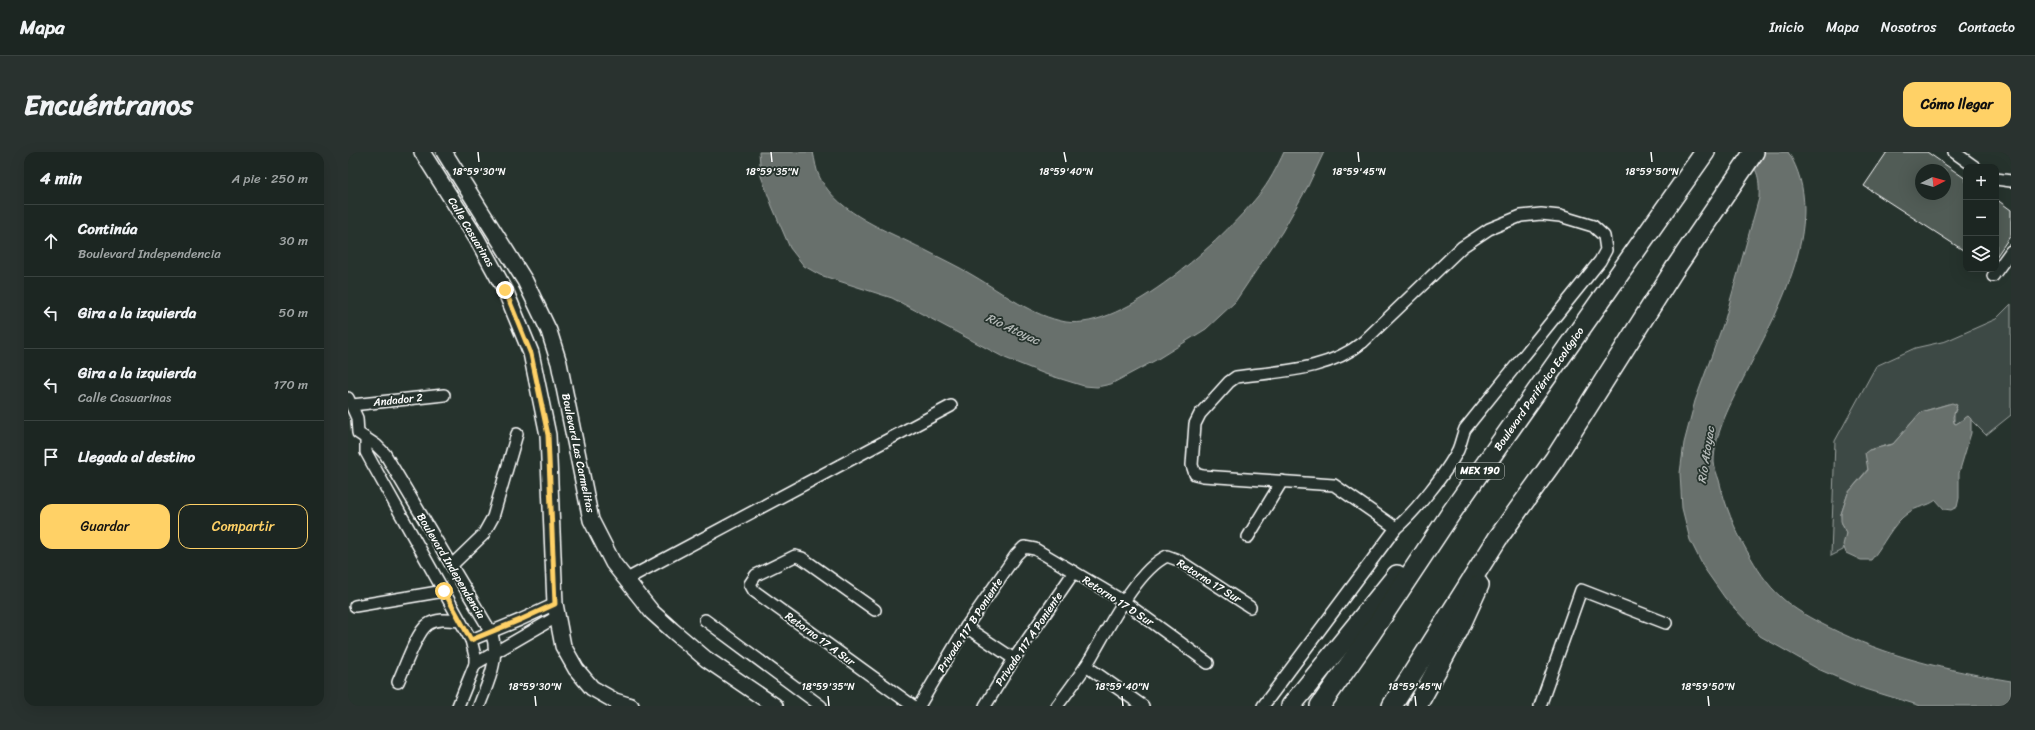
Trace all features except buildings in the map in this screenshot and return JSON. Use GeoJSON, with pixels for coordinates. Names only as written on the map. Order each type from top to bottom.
{"type":"FeatureCollection","features":[{"type":"Feature","properties":{"kind":"highway","name":"Boulevard Periférico Ecológico"},"geometry":{"type":"LineString","coordinates":[[1320,706],[1370,635],[1450,513],[1705,152]]}},
{"type":"Feature","properties":{"kind":"highway"},"geometry":{"type":"LineString","coordinates":[[1392,706],[1498,538],[1554,460],[1674,270],[1754,152]]}},
{"type":"Feature","properties":{"kind":"highway"},"geometry":{"type":"LineString","coordinates":[[1291,706],[1406,564],[1450,513]]}},
{"type":"Feature","properties":{"kind":"highway"},"geometry":{"type":"LineString","coordinates":[[1417,706],[1458,631],[1498,538]]}},
{"type":"Feature","properties":{"kind":"main road","name":"Calle Casuarinas"},"geometry":{"type":"LineString","coordinates":[[422,152],[477,239],[505,290],[531,354],[548,435],[557,610],[563,646],[576,670],[592,688],[615,701],[631,706]]}},
{"type":"Feature","properties":{"kind":"main road","name":"Boulevard Las Carmelitas"},"geometry":{"type":"LineString","coordinates":[[444,152],[521,275],[539,307],[549,331],[559,363],[592,520],[613,563],[652,612],[672,630],[706,659],[775,706]]}},
{"type":"Feature","properties":{"kind":"main road"},"geometry":{"type":"LineString","coordinates":[[544,411],[549,406],[558,404],[564,408],[572,421]]}},
{"type":"Feature","properties":{"kind":"street"},"geometry":{"type":"LineString","coordinates":[[1954,152],[1971,164]]}},
{"type":"Feature","properties":{"kind":"street"},"geometry":{"type":"LineString","coordinates":[[1999,179],[2011,181]]}},
{"type":"Feature","properties":{"kind":"street"},"geometry":{"type":"LineString","coordinates":[[1263,706],[1396,528],[1410,516],[1450,462],[1458,450],[1465,429],[1600,261],[1606,250],[1604,236],[1593,226],[1560,216],[1541,214],[1521,216],[1490,229],[1462,247],[1364,342],[1350,353],[1314,366],[1236,377],[1229,382],[1200,414],[1195,424],[1192,465],[1195,474],[1203,476],[1334,485],[1396,528]]}},
{"type":"Feature","properties":{"kind":"street"},"geometry":{"type":"LineString","coordinates":[[1993,276],[2011,251]]}},
{"type":"Feature","properties":{"kind":"street","name":"Andador 2"},"geometry":{"type":"LineString","coordinates":[[350,402],[444,395]]}},
{"type":"Feature","properties":{"kind":"street","name":"Boulevard Independencia"},"geometry":{"type":"LineString","coordinates":[[350,402],[357,418],[366,452],[471,640],[475,656],[475,664]]}},
{"type":"Feature","properties":{"kind":"street"},"geometry":{"type":"LineString","coordinates":[[625,580],[951,406]]}},
{"type":"Feature","properties":{"kind":"street","name":"Boulevard Independencia"},"geometry":{"type":"LineString","coordinates":[[348,427],[376,445],[385,454],[452,565],[490,632],[496,652],[493,668],[479,706]]}},
{"type":"Feature","properties":{"kind":"street"},"geometry":{"type":"LineString","coordinates":[[452,565],[483,535],[493,517],[517,434]]}},
{"type":"Feature","properties":{"kind":"street"},"geometry":{"type":"LineString","coordinates":[[1248,537],[1282,481]]}},
{"type":"Feature","properties":{"kind":"street","name":"Retorno 17 D Sur"},"geometry":{"type":"LineString","coordinates":[[1024,547],[1035,549],[1123,601],[1208,663]]}},
{"type":"Feature","properties":{"kind":"street","name":"Privada 117 B Poniente"},"geometry":{"type":"LineString","coordinates":[[919,706],[966,627],[1016,555],[1024,547]]}},
{"type":"Feature","properties":{"kind":"street","name":"Retorno 17 A Sur"},"geometry":{"type":"LineString","coordinates":[[875,610],[802,558],[795,556],[756,575],[750,584],[754,591],[912,706]]}},
{"type":"Feature","properties":{"kind":"street","name":"Retorno 17 Sur"},"geometry":{"type":"LineString","coordinates":[[1123,601],[1157,560],[1167,556],[1178,560],[1250,607]]}},
{"type":"Feature","properties":{"kind":"street","name":"Privada 117 A Poniente"},"geometry":{"type":"LineString","coordinates":[[985,706],[1014,659],[1074,572]]}},
{"type":"Feature","properties":{"kind":"street"},"geometry":{"type":"LineString","coordinates":[[1540,706],[1581,590],[1666,623]]}},
{"type":"Feature","properties":{"kind":"street"},"geometry":{"type":"LineString","coordinates":[[355,606],[444,591]]}},
{"type":"Feature","properties":{"kind":"street"},"geometry":{"type":"LineString","coordinates":[[1057,706],[1086,666],[1123,601]]}},
{"type":"Feature","properties":{"kind":"street"},"geometry":{"type":"LineString","coordinates":[[471,640],[490,632],[557,610]]}},
{"type":"Feature","properties":{"kind":"street"},"geometry":{"type":"LineString","coordinates":[[458,706],[475,664],[496,652],[557,610]]}},
{"type":"Feature","properties":{"kind":"street"},"geometry":{"type":"LineString","coordinates":[[398,682],[420,633],[427,624],[447,619],[460,621]]}},
{"type":"Feature","properties":{"kind":"street"},"geometry":{"type":"LineString","coordinates":[[705,620],[821,706]]}},
{"type":"Feature","properties":{"kind":"street"},"geometry":{"type":"LineString","coordinates":[[966,627],[1014,659]]}},
{"type":"Feature","properties":{"kind":"street"},"geometry":{"type":"LineString","coordinates":[[1086,666],[1143,706]]}},
{"type":"Feature","properties":{"kind":"shaded area"},"geometry":{"type":"Polygon","coordinates":[[[2011,304],[2011,415],[1986,435],[1968,417],[1956,424],[1954,423],[1954,414],[1957,407],[1948,404],[1921,412],[1893,444],[1869,450],[1868,469],[1848,493],[1841,514],[1842,524],[1846,533],[1843,550],[1831,556],[1835,441],[1876,366],[1915,348],[1946,341],[1996,319],[2011,304]]]}},
{"type":"Feature","properties":{"kind":"water","name":"Río Atoyac"},"geometry":{"type":"Polygon","coordinates":[[[759,152],[813,152],[820,178],[829,191],[852,212],[866,221],[962,269],[1041,315],[1066,322],[1089,321],[1116,312],[1143,297],[1171,278],[1197,257],[1242,214],[1266,186],[1284,152],[1324,152],[1308,186],[1282,232],[1235,302],[1206,329],[1156,360],[1111,384],[1097,387],[1084,386],[1045,374],[1005,358],[892,298],[820,275],[804,266],[790,248],[772,206],[761,176],[759,152]]]}},
{"type":"Feature","properties":{"kind":"water","name":"Río Atoyac"},"geometry":{"type":"Polygon","coordinates":[[[1743,152],[1788,152],[1800,179],[1804,209],[1801,240],[1793,271],[1781,302],[1727,412],[1719,432],[1714,466],[1727,507],[1738,534],[1754,564],[1776,593],[1798,610],[1822,624],[1873,647],[1940,667],[2011,681],[2011,706],[1921,706],[1859,687],[1818,669],[1760,636],[1725,598],[1704,568],[1690,540],[1682,508],[1680,473],[1684,443],[1695,401],[1725,319],[1759,198],[1757,173],[1752,163],[1743,152]]]}},
{"type":"Feature","properties":{"kind":"water"},"geometry":{"type":"Polygon","coordinates":[[[1952,403],[1957,405],[1953,417],[1954,423],[1956,424],[1968,416],[1971,419],[1971,433],[1959,473],[1959,498],[1957,507],[1951,510],[1944,509],[1936,500],[1911,511],[1892,529],[1871,560],[1861,560],[1846,553],[1843,545],[1846,533],[1841,521],[1841,514],[1848,493],[1868,470],[1865,453],[1869,450],[1893,444],[1921,412],[1952,403]]]}},
{"type":"Feature","properties":{"kind":"route"},"geometry":{"type":"LineString","coordinates":[[444,591],[471,640],[555,604],[548,435],[538,381],[531,354],[505,290]]}}]}
